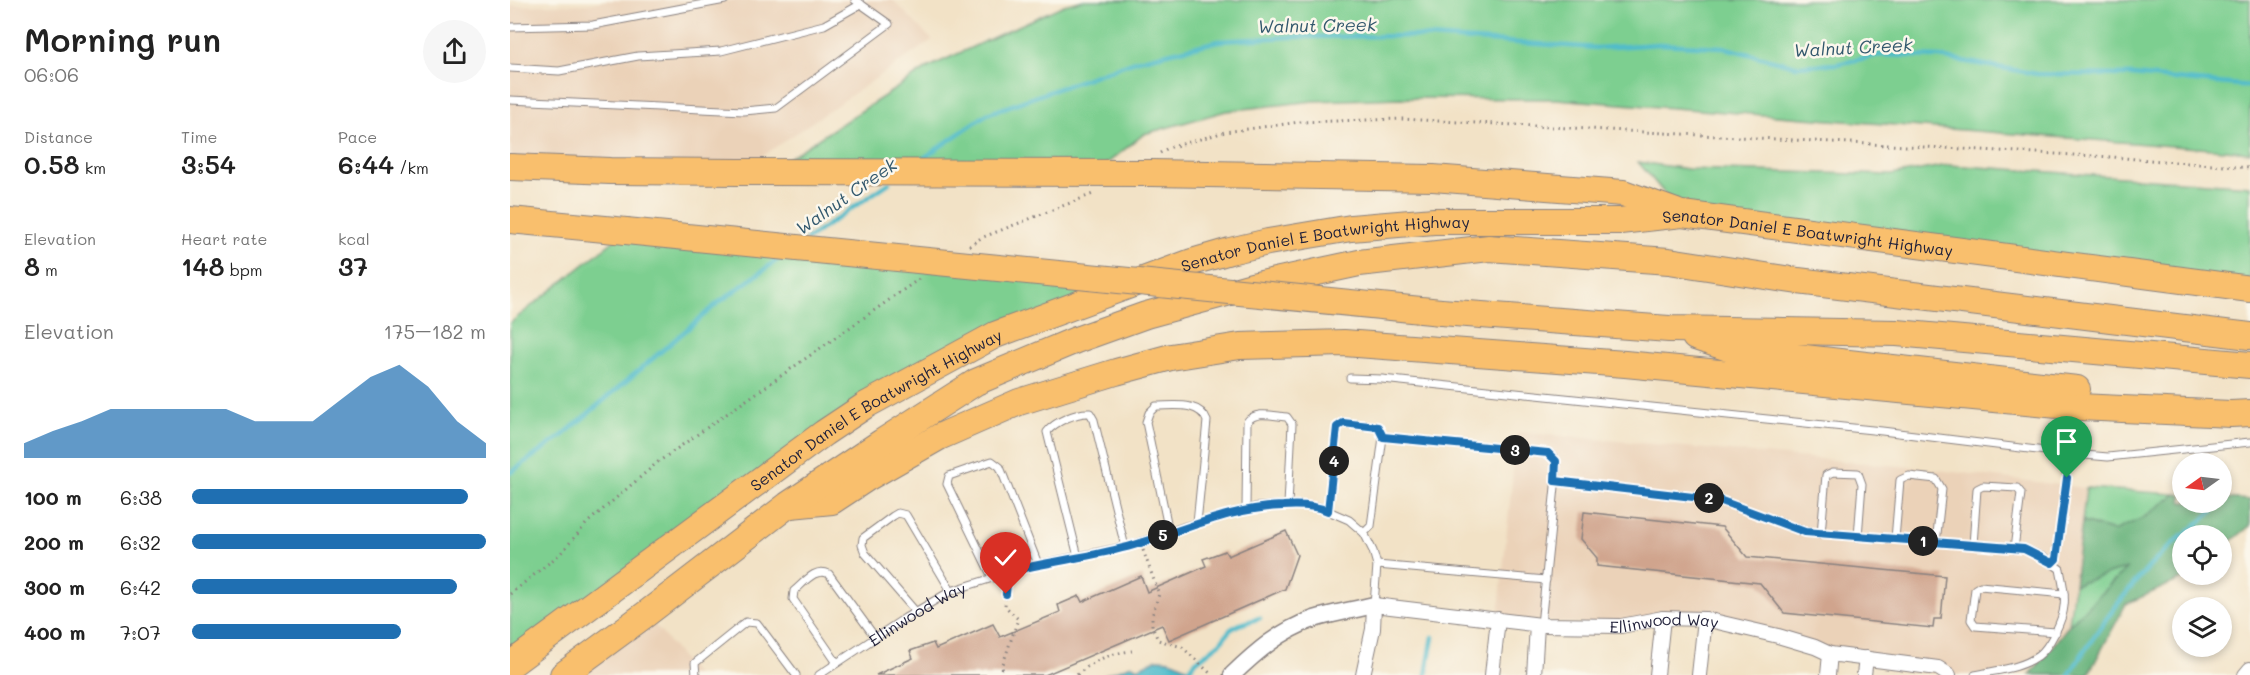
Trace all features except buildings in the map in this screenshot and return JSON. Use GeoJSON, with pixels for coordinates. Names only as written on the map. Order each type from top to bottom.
{"type":"FeatureCollection","features":[{"type":"Feature","properties":{"kind":"highway"},"geometry":{"type":"LineString","coordinates":[[510,167],[610,171],[1151,173],[1445,179],[1623,193],[1682,214]]}},
{"type":"Feature","properties":{"kind":"highway","name":"Senator Daniel E Boatwright Highway"},"geometry":{"type":"LineString","coordinates":[[510,665],[824,433],[866,405],[995,335],[1192,262],[1268,242],[1351,228],[1434,221],[1620,221],[1682,214],[2250,289]]}},
{"type":"Feature","properties":{"kind":"highway"},"geometry":{"type":"LineString","coordinates":[[510,220],[1441,312],[1669,329],[1897,333],[2250,365]]}},
{"type":"Feature","properties":{"kind":"highway","name":"Senator Daniel E Boatwright Highway"},"geometry":{"type":"LineString","coordinates":[[563,675],[788,505],[976,382],[1076,340],[1146,315],[1252,286],[1359,263],[1489,248],[1669,261],[1798,281],[2250,336]]}},
{"type":"Feature","properties":{"kind":"highway"},"geometry":{"type":"LineString","coordinates":[[1669,329],[1734,350],[2000,382],[2250,405]]}},
{"type":"Feature","properties":{"kind":"highway"},"geometry":{"type":"LineString","coordinates":[[788,505],[831,501],[939,437],[1019,402],[1171,357],[1240,346],[1344,343],[1625,364],[2079,407],[2250,413]]}},
{"type":"Feature","properties":{"kind":"street","name":"Ellinwood Way"},"geometry":{"type":"LineString","coordinates":[[1232,675],[1254,654],[1281,634],[1313,620],[1374,605],[1539,625],[1621,626],[1664,618],[1705,618],[1815,646],[1830,654],[1938,668],[1949,675]]}},
{"type":"Feature","properties":{"kind":"street"},"geometry":{"type":"LineString","coordinates":[[1363,675],[1373,629],[1374,605]]}},
{"type":"Feature","properties":{"kind":"street"},"geometry":{"type":"LineString","coordinates":[[1657,675],[1664,618]]}},
{"type":"Feature","properties":{"kind":"street"},"geometry":{"type":"LineString","coordinates":[[1699,675],[1705,618]]}},
{"type":"Feature","properties":{"kind":"street"},"geometry":{"type":"LineString","coordinates":[[1492,675],[1498,619]]}},
{"type":"Feature","properties":{"kind":"street"},"geometry":{"type":"LineString","coordinates":[[1534,675],[1539,625]]}},
{"type":"Feature","properties":{"kind":"street"},"geometry":{"type":"LineString","coordinates":[[1828,675],[1830,654]]}},
{"type":"Feature","properties":{"kind":"street"},"geometry":{"type":"LineString","coordinates":[[1864,675],[1866,658]]}},
{"type":"Feature","properties":{"kind":"street"},"geometry":{"type":"LineString","coordinates":[[2245,675],[2250,669]]}},
{"type":"Feature","properties":{"kind":"lane"},"geometry":{"type":"LineString","coordinates":[[510,27],[593,25],[725,0]]}},
{"type":"Feature","properties":{"kind":"lane"},"geometry":{"type":"LineString","coordinates":[[510,68],[559,71],[638,56],[721,51],[824,25],[858,2],[889,24],[776,108],[744,111],[510,100]]}},
{"type":"Feature","properties":{"kind":"lane"},"geometry":{"type":"LineString","coordinates":[[1350,378],[1882,431],[2062,453],[2108,456],[2250,442]]}},
{"type":"Feature","properties":{"kind":"lane"},"geometry":{"type":"LineString","coordinates":[[1169,532],[1146,422],[1149,413],[1156,406],[1196,407],[1204,413],[1207,421],[1197,523]]}},
{"type":"Feature","properties":{"kind":"lane"},"geometry":{"type":"LineString","coordinates":[[1078,557],[1047,432],[1051,426],[1084,413],[1090,413],[1094,420],[1125,547]]}},
{"type":"Feature","properties":{"kind":"lane"},"geometry":{"type":"LineString","coordinates":[[1246,509],[1247,422],[1250,417],[1258,415],[1287,417],[1292,424],[1288,505]]}},
{"type":"Feature","properties":{"kind":"lane"},"geometry":{"type":"LineString","coordinates":[[1328,511],[1337,427],[1343,423],[1378,427],[1383,437],[1371,526],[1364,533],[1377,565],[1374,605]]}},
{"type":"Feature","properties":{"kind":"lane"},"geometry":{"type":"LineString","coordinates":[[1383,437],[1548,453],[1556,461],[1546,580],[1539,625]]}},
{"type":"Feature","properties":{"kind":"lane"},"geometry":{"type":"LineString","coordinates":[[2052,563],[2056,559],[2067,478],[2062,453]]}},
{"type":"Feature","properties":{"kind":"lane"},"geometry":{"type":"LineString","coordinates":[[992,577],[947,484],[948,476],[985,462],[993,461],[1000,466],[1038,564]]}},
{"type":"Feature","properties":{"kind":"lane"},"geometry":{"type":"LineString","coordinates":[[1821,534],[1826,475],[1833,471],[1858,473],[1862,484],[1858,537]]}},
{"type":"Feature","properties":{"kind":"lane"},"geometry":{"type":"LineString","coordinates":[[1895,539],[1900,480],[1909,476],[1936,479],[1942,489],[1935,543]]}},
{"type":"Feature","properties":{"kind":"lane"},"geometry":{"type":"LineString","coordinates":[[1555,481],[1719,500],[1805,532],[2024,549],[2052,563],[2060,569],[2065,608],[2056,632],[2039,656],[2011,668],[1975,675]]}},
{"type":"Feature","properties":{"kind":"lane"},"geometry":{"type":"LineString","coordinates":[[1973,545],[1977,489],[1983,486],[2017,488],[2021,493],[2014,549]]}},
{"type":"Feature","properties":{"kind":"lane","name":"Ellinwood Way"},"geometry":{"type":"LineString","coordinates":[[819,675],[875,637],[951,591],[1038,564],[1140,543],[1246,509],[1288,505],[1319,507],[1349,520],[1364,533]]}},
{"type":"Feature","properties":{"kind":"lane"},"geometry":{"type":"LineString","coordinates":[[916,612],[866,553],[862,545],[864,538],[898,513],[906,515],[951,591]]}},
{"type":"Feature","properties":{"kind":"lane"},"geometry":{"type":"LineString","coordinates":[[1377,565],[1546,580]]}},
{"type":"Feature","properties":{"kind":"lane"},"geometry":{"type":"LineString","coordinates":[[837,663],[793,599],[794,591],[817,572],[822,570],[829,574],[875,637]]}},
{"type":"Feature","properties":{"kind":"lane"},"geometry":{"type":"LineString","coordinates":[[2056,632],[1975,626],[1971,620],[1975,589],[1980,586],[2064,594]]}},
{"type":"Feature","properties":{"kind":"lane"},"geometry":{"type":"LineString","coordinates":[[695,675],[695,663],[746,622],[752,621],[757,623],[796,675]]}},
{"type":"Feature","properties":{"kind":"path"},"geometry":{"type":"LineString","coordinates":[[1140,543],[1159,594],[1152,616],[1152,626],[1158,640],[1182,647],[1212,675]]}},
{"type":"Feature","properties":{"kind":"path"},"geometry":{"type":"LineString","coordinates":[[1004,675],[1002,667],[1018,619],[1005,606],[1008,572]]}},
{"type":"Feature","properties":{"kind":"path"},"geometry":{"type":"LineString","coordinates":[[1077,675],[1088,665],[1110,654],[1132,651]]}},
{"type":"Feature","properties":{"kind":"shaded area"},"geometry":{"type":"Polygon","coordinates":[[[607,0],[893,0],[932,40],[739,172],[510,167],[510,6],[588,4],[607,0]]]}},
{"type":"Feature","properties":{"kind":"shaded area"},"geometry":{"type":"Polygon","coordinates":[[[1517,432],[1921,468],[2086,488],[2069,625],[2038,666],[2014,675],[1949,675],[1830,654],[1705,619],[1621,626],[1498,619],[1517,432]]]}},
{"type":"Feature","properties":{"kind":"shaded area"},"geometry":{"type":"Polygon","coordinates":[[[646,614],[696,675],[563,675],[646,614]]]}},
{"type":"Feature","properties":{"kind":"green space"},"geometry":{"type":"Polygon","coordinates":[[[1084,0],[2250,0],[2250,152],[1556,99],[1400,98],[1313,101],[1226,111],[1144,134],[1095,173],[767,172],[929,67],[1064,5],[1084,0]]]}},
{"type":"Feature","properties":{"kind":"green space"},"geometry":{"type":"Polygon","coordinates":[[[1638,162],[1688,169],[1891,175],[1949,165],[2250,186],[2250,289],[1682,214],[1638,162]]]}},
{"type":"Feature","properties":{"kind":"green space"},"geometry":{"type":"Polygon","coordinates":[[[626,231],[1129,281],[955,355],[510,665],[510,323],[626,231]]]}},
{"type":"Feature","properties":{"kind":"green space"},"geometry":{"type":"Polygon","coordinates":[[[2086,488],[2172,494],[2172,497],[2143,518],[2114,531],[2082,522],[2086,488]]]}},
{"type":"Feature","properties":{"kind":"green space"},"geometry":{"type":"Polygon","coordinates":[[[2172,497],[2172,513],[2232,513],[2232,499],[2250,500],[2250,526],[2232,541],[2232,525],[2172,525],[2172,583],[2126,604],[2088,675],[2030,675],[2069,625],[2127,568],[2074,585],[2082,522],[2114,531],[2143,518],[2172,497]]]}},
{"type":"Feature","properties":{"kind":"green space"},"geometry":{"type":"Polygon","coordinates":[[[2129,566],[2069,625],[2074,585],[2129,566]]]}},
{"type":"Feature","properties":{"kind":"water"},"geometry":{"type":"Polygon","coordinates":[[[1156,659],[1173,661],[1189,670],[1185,675],[1104,675],[1132,665],[1138,668],[1156,659]]]}},
{"type":"Feature","properties":{"kind":"waterway","name":"Walnut Creek"},"geometry":{"type":"LineString","coordinates":[[918,162],[987,114],[1138,60],[1219,41],[1291,37],[1413,36],[1598,48],[1658,44],[1722,47],[1796,66],[1837,64],[1879,55],[1939,57],[2037,74],[2132,75],[2250,86]]}},
{"type":"Feature","properties":{"kind":"waterway","name":"Walnut Creek"},"geometry":{"type":"LineString","coordinates":[[807,239],[889,183]]}},
{"type":"Feature","properties":{"kind":"waterway","name":"Walnut Creek"},"geometry":{"type":"LineString","coordinates":[[510,473],[563,435],[718,303],[783,256]]}},
{"type":"Feature","properties":{"kind":"waterway"},"geometry":{"type":"LineString","coordinates":[[2196,525],[2211,513]]}},
{"type":"Feature","properties":{"kind":"waterway"},"geometry":{"type":"LineString","coordinates":[[2069,675],[2134,583],[2172,545]]}},
{"type":"Feature","properties":{"kind":"waterway"},"geometry":{"type":"LineString","coordinates":[[1189,670],[1194,663],[1220,643],[1230,630],[1260,618]]}},
{"type":"Feature","properties":{"kind":"waterway"},"geometry":{"type":"LineString","coordinates":[[1426,675],[1433,637]]}},
{"type":"Feature","properties":{"kind":"route"},"geometry":{"type":"LineString","coordinates":[[1006,594],[1008,572],[1133,545],[1186,526],[1246,509],[1295,505],[1319,507],[1328,511],[1337,427],[1343,423],[1378,427],[1383,437],[1548,453],[1556,461],[1555,481],[1719,500],[1805,532],[2024,549],[2052,563],[2056,559],[2067,478]]}}]}
